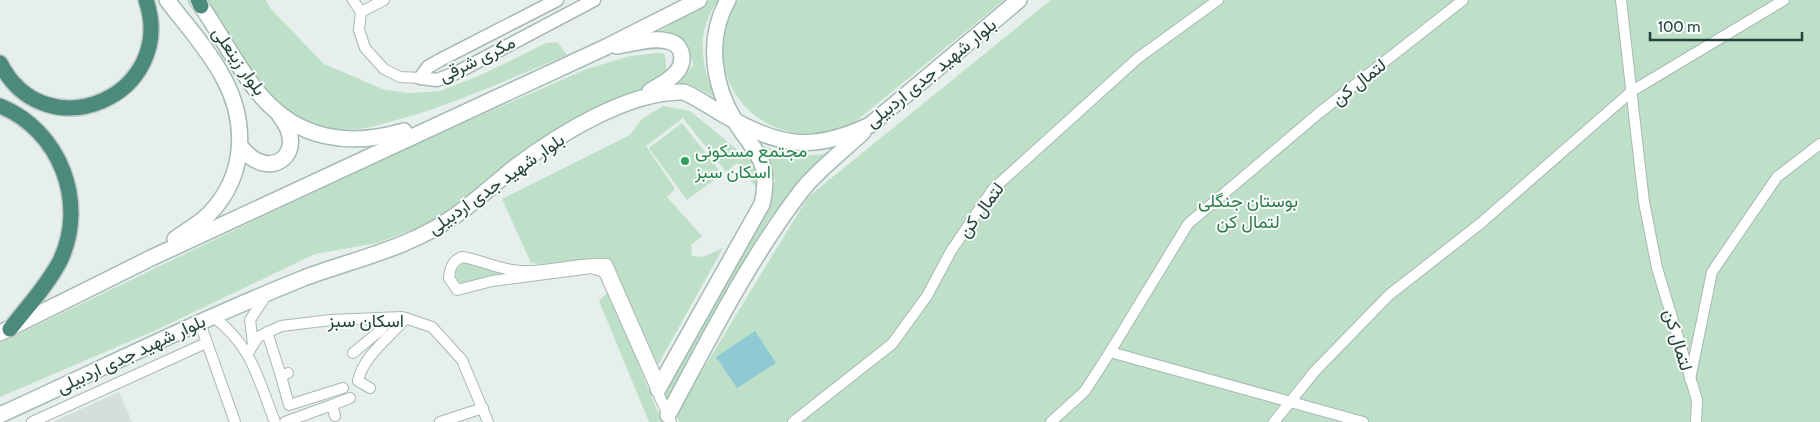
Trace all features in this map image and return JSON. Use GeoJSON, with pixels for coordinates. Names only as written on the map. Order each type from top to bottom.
{"type":"FeatureCollection","features":[{"type":"Feature","properties":{"kind":"highway"},"geometry":{"type":"LineString","coordinates":[[0,63],[14,84],[39,102],[73,109],[88,107],[105,101],[131,81],[145,60],[151,35],[151,18],[146,0]]}},
{"type":"Feature","properties":{"kind":"highway"},"geometry":{"type":"LineString","coordinates":[[0,106],[27,122],[46,140],[67,181],[71,205],[71,228],[60,260],[52,276],[5,331]]}},
{"type":"Feature","properties":{"kind":"main road","name":"بلوار زینعلی"},"geometry":{"type":"LineString","coordinates":[[151,258],[208,215],[232,180],[241,147],[236,114],[224,78],[167,0]]}},
{"type":"Feature","properties":{"kind":"main road"},"geometry":{"type":"LineString","coordinates":[[5,331],[151,258],[606,47],[699,0]]}},
{"type":"Feature","properties":{"kind":"main road"},"geometry":{"type":"LineString","coordinates":[[659,387],[762,204],[765,188],[762,162],[756,150],[735,121],[720,86],[714,53],[718,22],[728,0]]}},
{"type":"Feature","properties":{"kind":"main road","name":"بلوار شهید جدی اردبیلی"},"geometry":{"type":"LineString","coordinates":[[0,415],[206,320],[304,278],[413,240],[437,228],[516,167],[548,145],[587,122],[640,97],[668,91],[684,92],[698,98],[735,121],[769,137],[801,143],[833,140],[870,125],[1019,0]]}},
{"type":"Feature","properties":{"kind":"main road","name":"بلوار زینعلی"},"geometry":{"type":"LineString","coordinates":[[199,2],[260,95],[275,110],[301,127],[324,136],[360,141],[383,137],[458,114]]}},
{"type":"Feature","properties":{"kind":"main road"},"geometry":{"type":"LineString","coordinates":[[606,47],[667,40],[676,44],[681,50],[681,65],[677,73],[667,82],[640,97]]}},
{"type":"Feature","properties":{"kind":"main road"},"geometry":{"type":"LineString","coordinates":[[241,147],[248,156],[264,164],[281,160],[288,153],[292,144],[291,134],[275,110]]}},
{"type":"Feature","properties":{"kind":"main road"},"geometry":{"type":"LineString","coordinates":[[669,418],[727,307],[768,239],[803,188],[870,125]]}},
{"type":"Feature","properties":{"kind":"street"},"geometry":{"type":"LineString","coordinates":[[353,0],[362,12],[359,30],[365,48],[384,69],[400,77],[420,78]]}},
{"type":"Feature","properties":{"kind":"street"},"geometry":{"type":"LineString","coordinates":[[362,12],[384,0]]}},
{"type":"Feature","properties":{"kind":"street","name":"مکری شرقی"},"geometry":{"type":"LineString","coordinates":[[557,0],[440,60],[428,67],[420,78],[436,80],[456,73],[594,0]]}},
{"type":"Feature","properties":{"kind":"street","name":"لتمال کن"},"geometry":{"type":"LineString","coordinates":[[793,422],[892,344],[927,296],[951,251],[993,189],[1138,58],[1218,0]]}},
{"type":"Feature","properties":{"kind":"street","name":"لتمال کن"},"geometry":{"type":"LineString","coordinates":[[1051,422],[1085,391],[1188,224],[1319,113],[1463,0]]}},
{"type":"Feature","properties":{"kind":"street","name":"لتمال کن"},"geometry":{"type":"LineString","coordinates":[[1621,0],[1644,202],[1657,268],[1697,400],[1696,422]]}},
{"type":"Feature","properties":{"kind":"street"},"geometry":{"type":"LineString","coordinates":[[1274,422],[1315,371],[1389,295],[1481,223],[1632,92],[1784,0]]}},
{"type":"Feature","properties":{"kind":"street","name":"لتمال کن"},"geometry":{"type":"LineString","coordinates":[[1690,382],[1712,272],[1777,177],[1820,144]]}},
{"type":"Feature","properties":{"kind":"street"},"geometry":{"type":"LineString","coordinates":[[659,387],[604,272],[591,268],[492,282],[457,290],[449,278],[450,267],[456,260],[462,257],[509,270],[525,271],[593,263],[608,264],[659,387],[669,418]]}},
{"type":"Feature","properties":{"kind":"street"},"geometry":{"type":"LineString","coordinates":[[267,294],[250,320],[251,349],[275,422]]}},
{"type":"Feature","properties":{"kind":"street"},"geometry":{"type":"LineString","coordinates":[[352,353],[364,346],[382,329],[383,318]]}},
{"type":"Feature","properties":{"kind":"street"},"geometry":{"type":"LineString","coordinates":[[370,388],[358,381],[360,374],[380,346],[406,318]]}},
{"type":"Feature","properties":{"kind":"street","name":"اسکان سبز"},"geometry":{"type":"LineString","coordinates":[[251,349],[258,337],[281,326],[331,320],[406,318],[432,327],[462,360],[488,422]]}},
{"type":"Feature","properties":{"kind":"street"},"geometry":{"type":"LineString","coordinates":[[235,422],[206,344],[206,320],[226,326],[251,349]]}},
{"type":"Feature","properties":{"kind":"street"},"geometry":{"type":"LineString","coordinates":[[268,332],[284,375],[289,405],[343,388]]}},
{"type":"Feature","properties":{"kind":"street"},"geometry":{"type":"LineString","coordinates":[[32,422],[206,344]]}},
{"type":"Feature","properties":{"kind":"street"},"geometry":{"type":"LineString","coordinates":[[1110,352],[1363,422]]}},
{"type":"Feature","properties":{"kind":"street"},"geometry":{"type":"LineString","coordinates":[[285,422],[350,398]]}},
{"type":"Feature","properties":{"kind":"street"},"geometry":{"type":"LineString","coordinates":[[332,405],[335,416]]}},
{"type":"Feature","properties":{"kind":"street"},"geometry":{"type":"LineString","coordinates":[[440,422],[483,408]]}},
{"type":"Feature","properties":{"kind":"shaded area"},"geometry":{"type":"Polygon","coordinates":[[[119,392],[132,422],[52,422],[119,392]]]}},
{"type":"Feature","properties":{"kind":"green space"},"geometry":{"type":"Polygon","coordinates":[[[208,0],[266,0],[270,8],[324,64],[385,90],[409,93],[440,91],[483,74],[546,43],[557,42],[567,55],[481,91],[415,115],[365,128],[344,130],[330,128],[296,116],[273,97],[251,72],[208,0]]]}},
{"type":"Feature","properties":{"kind":"green space"},"geometry":{"type":"Polygon","coordinates":[[[710,0],[719,0],[711,11],[706,23],[703,35],[703,48],[706,73],[715,97],[687,83],[675,84],[685,76],[693,65],[688,44],[674,33],[655,34],[710,0]]]}},
{"type":"Feature","properties":{"kind":"green space"},"geometry":{"type":"Polygon","coordinates":[[[738,0],[1004,0],[855,122],[824,132],[794,133],[768,124],[746,108],[731,86],[723,60],[725,31],[738,0]]]}},
{"type":"Feature","properties":{"kind":"green space","name":"بوستان جنگلی لتمال کن"},"geometry":{"type":"Polygon","coordinates":[[[1051,0],[1820,0],[1820,422],[679,422],[676,414],[808,197],[1051,0]]]}},
{"type":"Feature","properties":{"kind":"green space"},"geometry":{"type":"Polygon","coordinates":[[[665,54],[667,77],[568,125],[511,160],[461,203],[422,226],[377,243],[315,254],[154,331],[0,397],[0,343],[434,136],[584,70],[630,56],[665,54]]]}},
{"type":"Feature","properties":{"kind":"green space"},"geometry":{"type":"Polygon","coordinates":[[[663,106],[690,111],[756,165],[758,184],[755,186],[737,163],[726,172],[683,118],[646,146],[675,189],[667,197],[702,236],[691,245],[692,256],[703,257],[723,248],[658,365],[611,260],[591,259],[551,264],[531,263],[502,199],[630,135],[642,119],[663,106]]]}},
{"type":"Feature","properties":{"kind":"green space","name":"مجتمع مسکونی اسکان سبز"},"geometry":{"type":"Polygon","coordinates":[[[682,123],[722,174],[687,200],[649,148],[682,123]]]}},
{"type":"Feature","properties":{"kind":"green space"},"geometry":{"type":"Polygon","coordinates":[[[763,146],[797,155],[832,153],[769,219],[668,400],[664,391],[762,216],[775,181],[763,146]]]}},
{"type":"Feature","properties":{"kind":"green space"},"geometry":{"type":"Polygon","coordinates":[[[462,263],[472,263],[503,273],[465,283],[458,282],[456,271],[462,263]]]}},
{"type":"Feature","properties":{"kind":"green space"},"geometry":{"type":"Polygon","coordinates":[[[609,291],[662,422],[649,422],[599,301],[609,291]]]}},
{"type":"Feature","properties":{"kind":"water"},"geometry":{"type":"Polygon","coordinates":[[[755,331],[776,363],[737,388],[716,357],[755,331]]]}},
{"type":"Feature","properties":{"kind":"place","name":"مجتمع مسکونی اسکان سبز"},"geometry":{"type":"Point","coordinates":[685,161]}}]}
